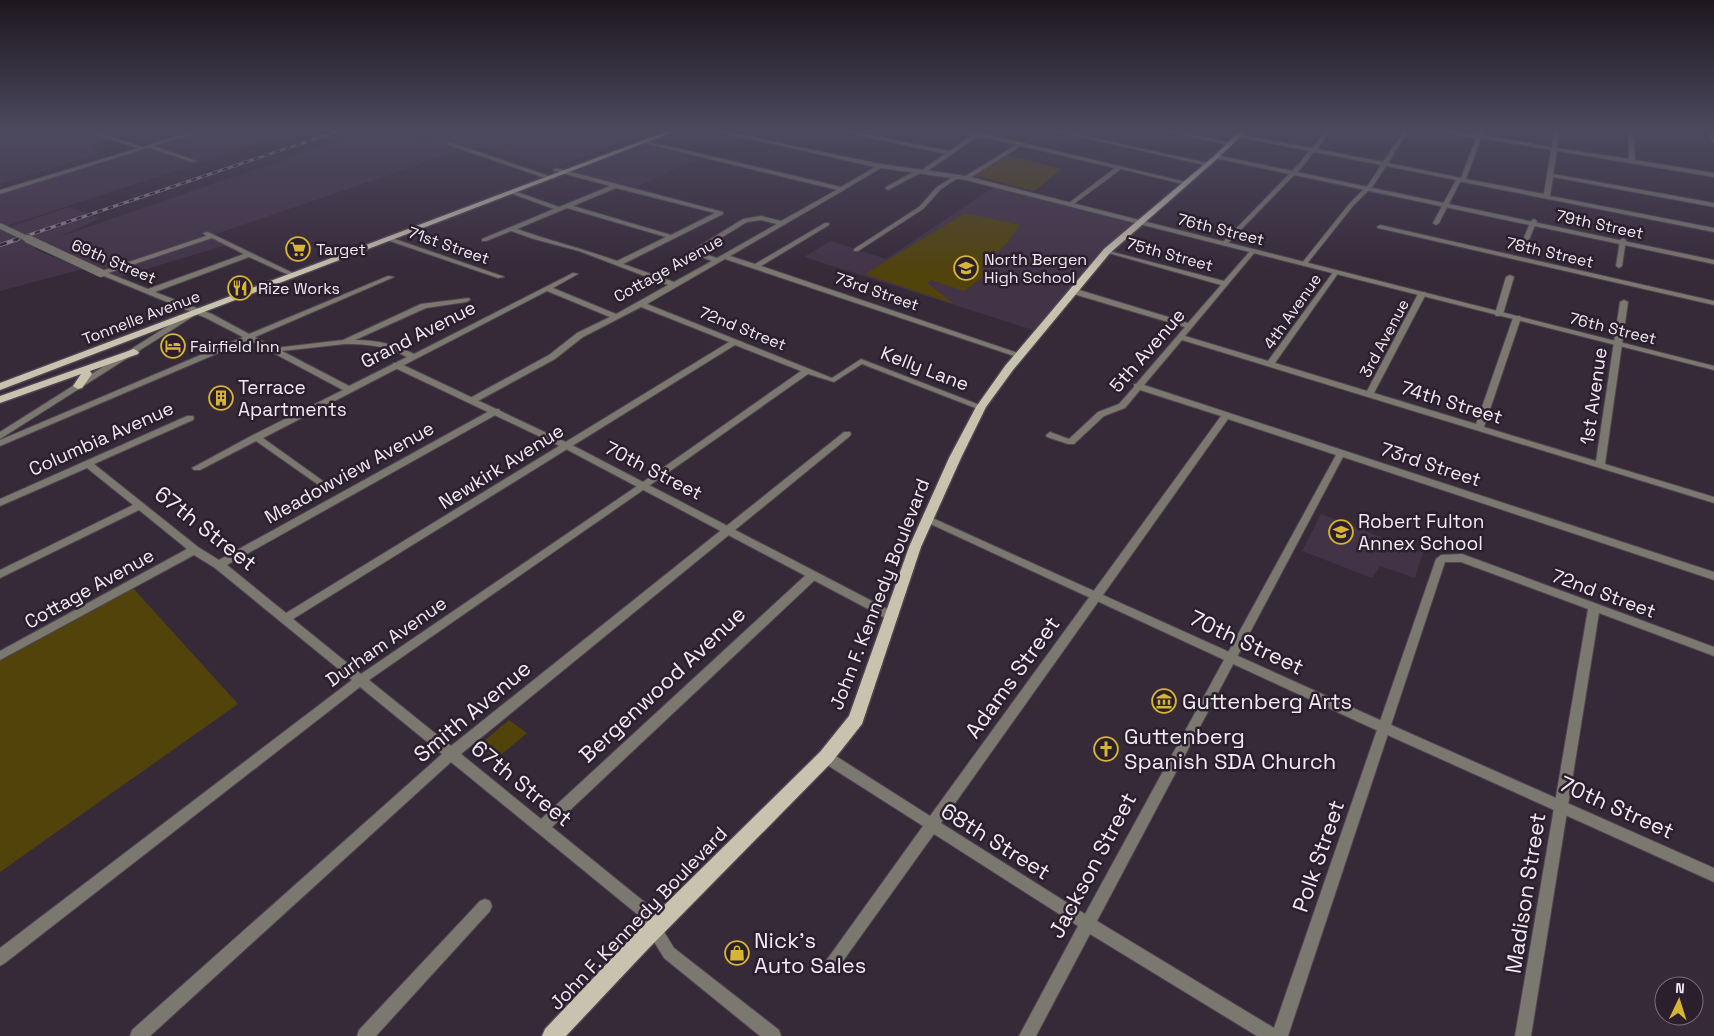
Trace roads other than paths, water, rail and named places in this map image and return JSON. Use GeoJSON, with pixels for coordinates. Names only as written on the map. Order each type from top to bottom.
{"type":"FeatureCollection","features":[{"type":"Feature","properties":{"kind":"main road","name":"Tonnelle Avenue"},"geometry":{"type":"LineString","coordinates":[[293,275],[305,266],[538,179]]}},
{"type":"Feature","properties":{"kind":"main road","name":"Tonnelle Avenue"},"geometry":{"type":"LineString","coordinates":[[0,387],[512,192],[540,179]]}},
{"type":"Feature","properties":{"kind":"main road","name":"John F. Kennedy Boulevard"},"geometry":{"type":"LineString","coordinates":[[552,1036],[655,928],[826,757],[856,719],[915,547],[954,458],[981,407],[1020,355],[1107,251],[1191,179]]}},
{"type":"Feature","properties":{"kind":"main road"},"geometry":{"type":"LineString","coordinates":[[0,400],[134,352]]}},
{"type":"Feature","properties":{"kind":"main road"},"geometry":{"type":"LineString","coordinates":[[78,386],[87,374],[83,371]]}},
{"type":"Feature","properties":{"kind":"street"},"geometry":{"type":"LineString","coordinates":[[0,192],[41,179]]}},
{"type":"Feature","properties":{"kind":"street"},"geometry":{"type":"LineString","coordinates":[[591,179],[721,213],[617,264]]}},
{"type":"Feature","properties":{"kind":"street"},"geometry":{"type":"LineString","coordinates":[[801,179],[842,189]]}},
{"type":"Feature","properties":{"kind":"street","name":"Cottage Avenue"},"geometry":{"type":"LineString","coordinates":[[473,400],[552,356],[566,344],[615,316],[641,304],[858,179]]}},
{"type":"Feature","properties":{"kind":"street"},"geometry":{"type":"LineString","coordinates":[[888,188],[905,179]]}},
{"type":"Feature","properties":{"kind":"street"},"geometry":{"type":"LineString","coordinates":[[856,250],[921,208],[939,188],[953,179]]}},
{"type":"Feature","properties":{"kind":"street","name":"76th Street"},"geometry":{"type":"LineString","coordinates":[[971,179],[1714,368]]}},
{"type":"Feature","properties":{"kind":"street"},"geometry":{"type":"LineString","coordinates":[[1071,204],[1105,179]]}},
{"type":"Feature","properties":{"kind":"street"},"geometry":{"type":"LineString","coordinates":[[1171,179],[1187,183]]}},
{"type":"Feature","properties":{"kind":"street"},"geometry":{"type":"LineString","coordinates":[[1224,244],[1285,179]]}},
{"type":"Feature","properties":{"kind":"street","name":"79th Street"},"geometry":{"type":"LineString","coordinates":[[1326,179],[1714,260]]}},
{"type":"Feature","properties":{"kind":"street","name":"4th Avenue"},"geometry":{"type":"LineString","coordinates":[[1304,264],[1373,179]]}},
{"type":"Feature","properties":{"kind":"street"},"geometry":{"type":"LineString","coordinates":[[1460,179],[1714,230]]}},
{"type":"Feature","properties":{"kind":"street"},"geometry":{"type":"LineString","coordinates":[[1547,197],[1551,179]]}},
{"type":"Feature","properties":{"kind":"street"},"geometry":{"type":"LineString","coordinates":[[1575,179],[1714,205]]}},
{"type":"Feature","properties":{"kind":"street"},"geometry":{"type":"LineString","coordinates":[[1436,222],[1458,181],[1463,180]]}},
{"type":"Feature","properties":{"kind":"street"},"geometry":{"type":"LineString","coordinates":[[484,240],[615,186]]}},
{"type":"Feature","properties":{"kind":"street"},"geometry":{"type":"LineString","coordinates":[[512,192],[563,208],[672,237]]}},
{"type":"Feature","properties":{"kind":"street","name":"73rd Street"},"geometry":{"type":"LineString","coordinates":[[781,223],[761,218],[745,220],[693,252],[756,267],[1020,355]]}},
{"type":"Feature","properties":{"kind":"street"},"geometry":{"type":"LineString","coordinates":[[1524,244],[1533,223]]}},
{"type":"Feature","properties":{"kind":"street"},"geometry":{"type":"LineString","coordinates":[[756,267],[827,224]]}},
{"type":"Feature","properties":{"kind":"street","name":"69th Street"},"geometry":{"type":"LineString","coordinates":[[0,226],[101,273],[197,312],[350,390]]}},
{"type":"Feature","properties":{"kind":"street","name":"78th Street"},"geometry":{"type":"LineString","coordinates":[[1380,227],[1714,303]]}},
{"type":"Feature","properties":{"kind":"street"},"geometry":{"type":"LineString","coordinates":[[512,229],[536,238],[581,250],[674,285]]}},
{"type":"Feature","properties":{"kind":"street"},"geometry":{"type":"LineString","coordinates":[[204,233],[293,275]]}},
{"type":"Feature","properties":{"kind":"street"},"geometry":{"type":"LineString","coordinates":[[101,273],[212,236]]}},
{"type":"Feature","properties":{"kind":"street","name":"71st Street"},"geometry":{"type":"LineString","coordinates":[[389,239],[500,277]]}},
{"type":"Feature","properties":{"kind":"street"},"geometry":{"type":"LineString","coordinates":[[1620,266],[1623,242]]}},
{"type":"Feature","properties":{"kind":"street","name":"75th Street"},"geometry":{"type":"LineString","coordinates":[[1107,251],[1226,284]]}},
{"type":"Feature","properties":{"kind":"street","name":"5th Avenue"},"geometry":{"type":"LineString","coordinates":[[1050,435],[1071,442],[1101,414],[1122,406],[1253,251]]}},
{"type":"Feature","properties":{"kind":"street"},"geometry":{"type":"LineString","coordinates":[[148,292],[250,254]]}},
{"type":"Feature","properties":{"kind":"street","name":"4th Avenue"},"geometry":{"type":"LineString","coordinates":[[1270,365],[1336,272]]}},
{"type":"Feature","properties":{"kind":"street","name":"Grand Avenue"},"geometry":{"type":"LineString","coordinates":[[197,468],[575,274]]}},
{"type":"Feature","properties":{"kind":"street"},"geometry":{"type":"LineString","coordinates":[[0,443],[390,277]]}},
{"type":"Feature","properties":{"kind":"street"},"geometry":{"type":"LineString","coordinates":[[1499,314],[1510,277]]}},
{"type":"Feature","properties":{"kind":"street"},"geometry":{"type":"LineString","coordinates":[[546,288],[615,316]]}},
{"type":"Feature","properties":{"kind":"street"},"geometry":{"type":"LineString","coordinates":[[1073,291],[1189,326]]}},
{"type":"Feature","properties":{"kind":"street","name":"3rd Avenue"},"geometry":{"type":"LineString","coordinates":[[1369,395],[1422,294]]}},
{"type":"Feature","properties":{"kind":"street"},"geometry":{"type":"LineString","coordinates":[[339,344],[424,306],[466,300]]}},
{"type":"Feature","properties":{"kind":"street","name":"1st Avenue"},"geometry":{"type":"LineString","coordinates":[[1600,465],[1624,302]]}},
{"type":"Feature","properties":{"kind":"street","name":"72nd Street"},"geometry":{"type":"LineString","coordinates":[[641,304],[806,371],[834,380]]}},
{"type":"Feature","properties":{"kind":"street"},"geometry":{"type":"LineString","coordinates":[[0,436],[197,312]]}},
{"type":"Feature","properties":{"kind":"street"},"geometry":{"type":"LineString","coordinates":[[1479,428],[1516,318]]}},
{"type":"Feature","properties":{"kind":"street","name":"74th Street"},"geometry":{"type":"LineString","coordinates":[[1180,337],[1714,500]]}},
{"type":"Feature","properties":{"kind":"street","name":"Newkirk Avenue"},"geometry":{"type":"LineString","coordinates":[[285,619],[734,342]]}},
{"type":"Feature","properties":{"kind":"street"},"geometry":{"type":"LineString","coordinates":[[274,350],[339,344],[385,344],[401,349],[412,356]]}},
{"type":"Feature","properties":{"kind":"street","name":"Kelly Lane"},"geometry":{"type":"LineString","coordinates":[[834,380],[861,361],[981,407]]}},
{"type":"Feature","properties":{"kind":"street","name":"70th Street"},"geometry":{"type":"LineString","coordinates":[[396,365],[567,446],[891,616]]}},
{"type":"Feature","properties":{"kind":"street","name":"Durham Avenue"},"geometry":{"type":"LineString","coordinates":[[0,958],[359,680],[643,486],[806,371]]}},
{"type":"Feature","properties":{"kind":"street","name":"73rd Street"},"geometry":{"type":"LineString","coordinates":[[1137,386],[1714,576]]}},
{"type":"Feature","properties":{"kind":"street","name":"Meadowview Avenue"},"geometry":{"type":"LineString","coordinates":[[219,565],[496,411]]}},
{"type":"Feature","properties":{"kind":"street","name":"Adams Street"},"geometry":{"type":"LineString","coordinates":[[833,963],[1226,415]]}},
{"type":"Feature","properties":{"kind":"street","name":"Columbia Avenue"},"geometry":{"type":"LineString","coordinates":[[0,503],[190,418]]}},
{"type":"Feature","properties":{"kind":"street","name":"Smith Avenue"},"geometry":{"type":"LineString","coordinates":[[138,1036],[451,754],[847,434]]}},
{"type":"Feature","properties":{"kind":"street"},"geometry":{"type":"LineString","coordinates":[[256,437],[320,483]]}},
{"type":"Feature","properties":{"kind":"street","name":"Jackson Street"},"geometry":{"type":"LineString","coordinates":[[1027,1036],[1229,657],[1341,453]]}},
{"type":"Feature","properties":{"kind":"street","name":"67th Street"},"geometry":{"type":"LineString","coordinates":[[88,464],[194,550],[219,565],[642,909],[669,953],[773,1036]]}},
{"type":"Feature","properties":{"kind":"street"},"geometry":{"type":"LineString","coordinates":[[0,574],[139,506]]}},
{"type":"Feature","properties":{"kind":"street","name":"70th Street"},"geometry":{"type":"LineString","coordinates":[[928,519],[1384,728],[1714,875]]}},
{"type":"Feature","properties":{"kind":"street","name":"Cottage Avenue"},"geometry":{"type":"LineString","coordinates":[[0,656],[194,550]]}},
{"type":"Feature","properties":{"kind":"street","name":"Polk Street"},"geometry":{"type":"LineString","coordinates":[[1280,1036],[1441,559],[1462,558],[1482,566]]}},
{"type":"Feature","properties":{"kind":"street","name":"72nd Street"},"geometry":{"type":"LineString","coordinates":[[1482,566],[1714,652]]}},
{"type":"Feature","properties":{"kind":"street","name":"Bergenwood Avenue"},"geometry":{"type":"LineString","coordinates":[[541,828],[813,575]]}},
{"type":"Feature","properties":{"kind":"street","name":"Madison Street"},"geometry":{"type":"LineString","coordinates":[[1523,1036],[1594,608]]}},
{"type":"Feature","properties":{"kind":"street","name":"68th Street"},"geometry":{"type":"LineString","coordinates":[[826,757],[1086,923],[1272,1036]]}},
{"type":"Feature","properties":{"kind":"street"},"geometry":{"type":"LineString","coordinates":[[365,1036],[485,906]]}},
{"type":"Feature","properties":{"kind":"railway"},"geometry":{"type":"LineString","coordinates":[[14,240],[194,179]]}},
{"type":"Feature","properties":{"kind":"railway"},"geometry":{"type":"LineString","coordinates":[[0,245],[18,239]]}},
{"type":"Feature","properties":{"kind":"place","name":"Target"},"geometry":{"type":"Point","coordinates":[298,249]}},
{"type":"Feature","properties":{"kind":"place","name":"North Bergen High School"},"geometry":{"type":"Point","coordinates":[966,268]}},
{"type":"Feature","properties":{"kind":"place","name":"Rize Works"},"geometry":{"type":"Point","coordinates":[240,288]}},
{"type":"Feature","properties":{"kind":"place","name":"Fairfield Inn"},"geometry":{"type":"Point","coordinates":[173,346]}},
{"type":"Feature","properties":{"kind":"place","name":"Terrace Apartments"},"geometry":{"type":"Point","coordinates":[221,398]}},
{"type":"Feature","properties":{"kind":"place","name":"Robert Fulton Annex School"},"geometry":{"type":"Point","coordinates":[1341,532]}},
{"type":"Feature","properties":{"kind":"place","name":"Guttenberg Arts"},"geometry":{"type":"Point","coordinates":[1164,701]}},
{"type":"Feature","properties":{"kind":"place","name":"Guttenberg Spanish SDA Church"},"geometry":{"type":"Point","coordinates":[1106,749]}},
{"type":"Feature","properties":{"kind":"place","name":"Nick's Auto Sales"},"geometry":{"type":"Point","coordinates":[737,953]}}]}
